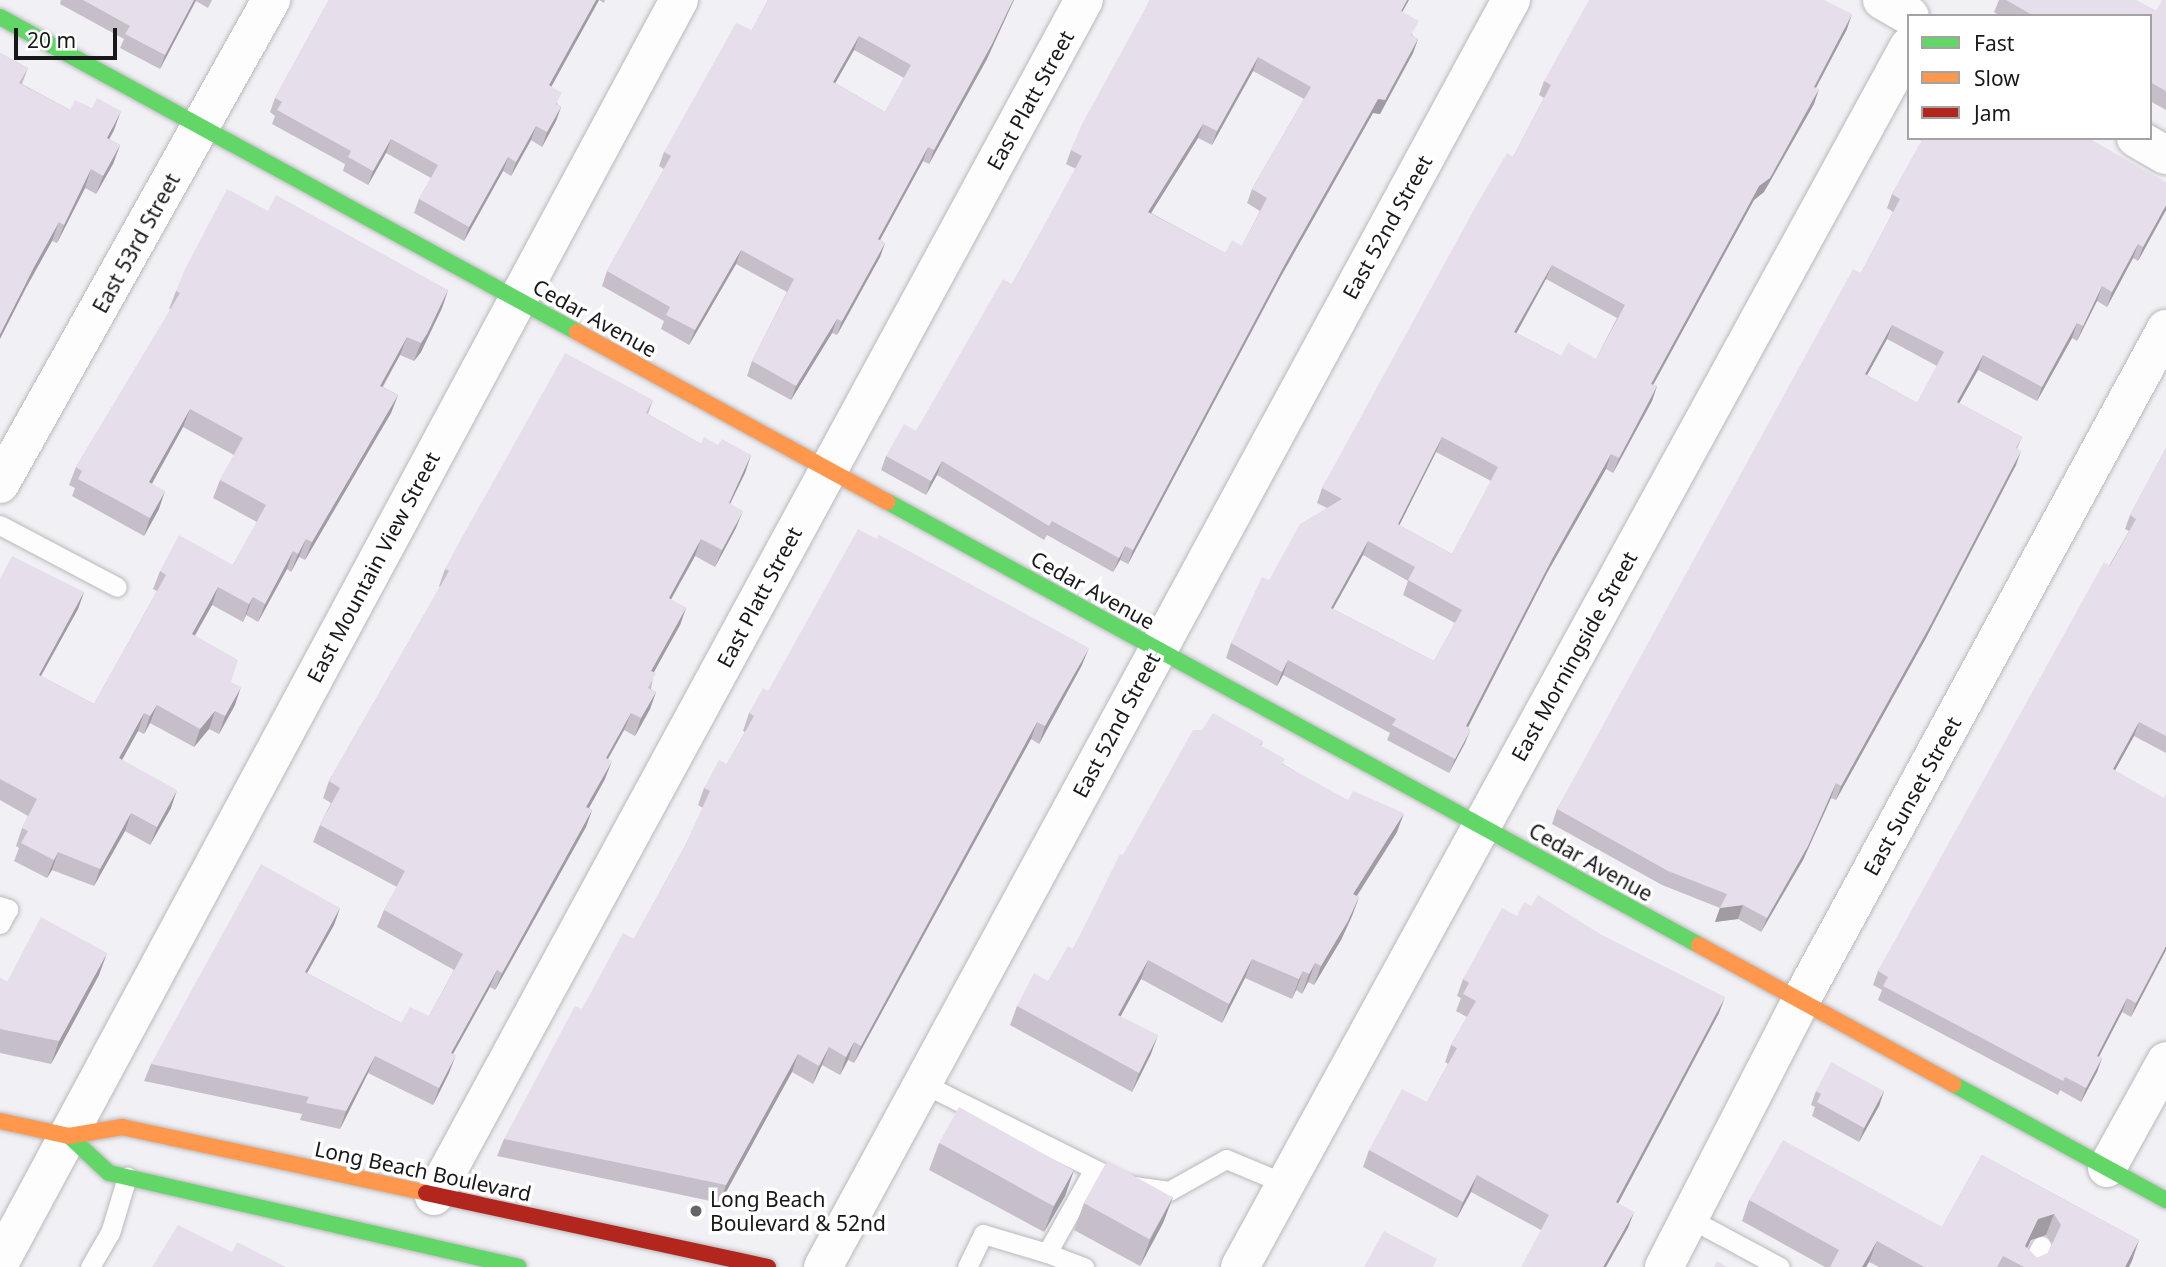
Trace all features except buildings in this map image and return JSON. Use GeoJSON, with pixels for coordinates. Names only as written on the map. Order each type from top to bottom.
{"type":"FeatureCollection","features":[{"type":"Feature","properties":{"kind":"street","name":"East 53rd Street"},"geometry":{"type":"LineString","coordinates":[[0,484],[271,0]]}},
{"type":"Feature","properties":{"kind":"street","name":"East Mountain View Street"},"geometry":{"type":"LineString","coordinates":[[0,1262],[679,0]]}},
{"type":"Feature","properties":{"kind":"street","name":"East Platt Street"},"geometry":{"type":"LineString","coordinates":[[435,1196],[1084,0]]}},
{"type":"Feature","properties":{"kind":"street","name":"East 52nd Street"},"geometry":{"type":"LineString","coordinates":[[823,1267],[1511,0]]}},
{"type":"Feature","properties":{"kind":"street"},"geometry":{"type":"LineString","coordinates":[[1882,0],[1907,14]]}},
{"type":"Feature","properties":{"kind":"street","name":"Cedar Avenue"},"geometry":{"type":"LineString","coordinates":[[0,17],[2166,1200]]}},
{"type":"Feature","properties":{"kind":"street","name":"East Morningside Street"},"geometry":{"type":"LineString","coordinates":[[1240,1267],[1907,50]]}},
{"type":"Feature","properties":{"kind":"street"},"geometry":{"type":"LineString","coordinates":[[2140,140],[2166,155]]}},
{"type":"Feature","properties":{"kind":"street","name":"East Sunset Street"},"geometry":{"type":"LineString","coordinates":[[1664,1267],[1801,1000],[2166,329]]}},
{"type":"Feature","properties":{"kind":"street"},"geometry":{"type":"LineString","coordinates":[[2108,1168],[2166,1061]]}},
{"type":"Feature","properties":{"kind":"street","name":"Long Beach Boulevard"},"geometry":{"type":"LineString","coordinates":[[0,1121],[69,1136],[122,1127],[768,1267]]}},
{"type":"Feature","properties":{"kind":"street"},"geometry":{"type":"LineString","coordinates":[[69,1136],[109,1173],[518,1267]]}},
{"type":"Feature","properties":{"kind":"lane"},"geometry":{"type":"LineString","coordinates":[[0,525],[117,587]]}},
{"type":"Feature","properties":{"kind":"lane"},"geometry":{"type":"LineString","coordinates":[[0,906],[8,909],[0,924]]}},
{"type":"Feature","properties":{"kind":"lane"},"geometry":{"type":"LineString","coordinates":[[922,1083],[1127,1185],[1169,1191],[1226,1159],[1286,1184]]}},
{"type":"Feature","properties":{"kind":"lane"},"geometry":{"type":"LineString","coordinates":[[1047,1253],[1094,1169]]}},
{"type":"Feature","properties":{"kind":"lane"},"geometry":{"type":"LineString","coordinates":[[90,1267],[110,1233],[127,1177]]}},
{"type":"Feature","properties":{"kind":"lane"},"geometry":{"type":"LineString","coordinates":[[1689,1218],[1780,1267]]}},
{"type":"Feature","properties":{"kind":"lane"},"geometry":{"type":"LineString","coordinates":[[967,1267],[983,1234],[1084,1267]]}},
{"type":"Feature","properties":{"kind":"lane"},"geometry":{"type":"LineString","coordinates":[[419,1267],[425,1246]]}},
{"type":"Feature","properties":{"kind":"lane"},"geometry":{"type":"LineString","coordinates":[[2030,1267],[2041,1246]]}},
{"type":"Feature","properties":{"kind":"traffic: fast"},"geometry":{"type":"LineString","coordinates":[[0,17],[577,332]]}},
{"type":"Feature","properties":{"kind":"traffic: fast"},"geometry":{"type":"LineString","coordinates":[[888,502],[1699,945]]}},
{"type":"Feature","properties":{"kind":"traffic: fast"},"geometry":{"type":"LineString","coordinates":[[1953,1084],[2166,1200]]}},
{"type":"Feature","properties":{"kind":"traffic: fast"},"geometry":{"type":"LineString","coordinates":[[69,1136],[109,1173],[518,1267]]}},
{"type":"Feature","properties":{"kind":"traffic: slow"},"geometry":{"type":"LineString","coordinates":[[577,332],[888,502]]}},
{"type":"Feature","properties":{"kind":"traffic: slow"},"geometry":{"type":"LineString","coordinates":[[1699,945],[1953,1084]]}},
{"type":"Feature","properties":{"kind":"traffic: slow"},"geometry":{"type":"LineString","coordinates":[[0,1121],[69,1136],[122,1127],[426,1193]]}},
{"type":"Feature","properties":{"kind":"traffic: jam"},"geometry":{"type":"LineString","coordinates":[[426,1193],[768,1267]]}},
{"type":"Feature","properties":{"kind":"place","name":"Long Beach Boulevard & 52nd"},"geometry":{"type":"Point","coordinates":[696,1211]}}]}
